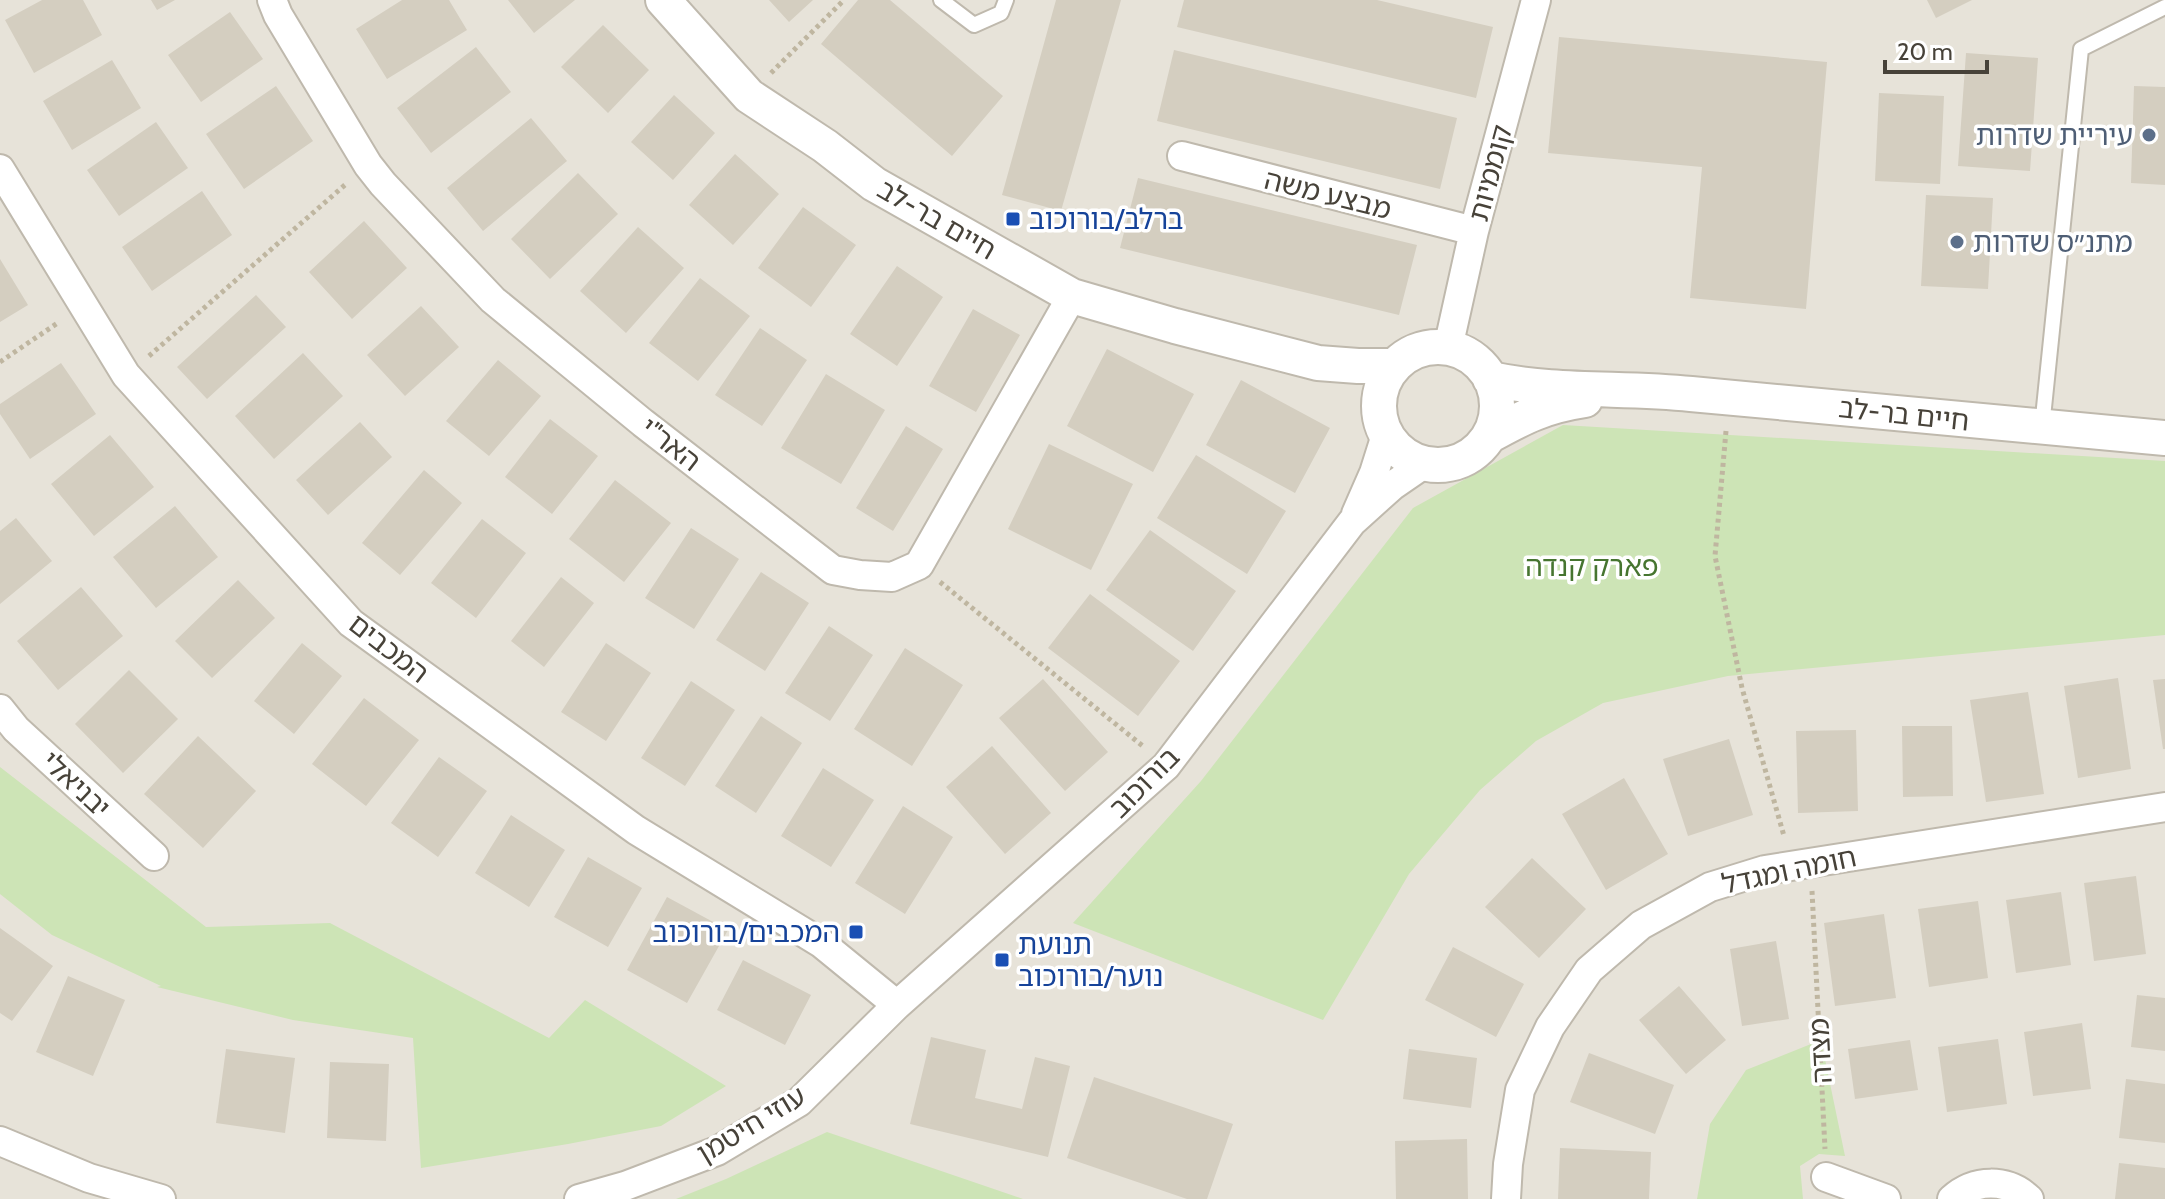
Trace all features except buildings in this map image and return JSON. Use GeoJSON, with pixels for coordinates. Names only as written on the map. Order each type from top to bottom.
{"type":"FeatureCollection","features":[{"type":"Feature","properties":{"kind":"street","name":"האר\"י"},"geometry":{"type":"LineString","coordinates":[[272,0],[368,165],[493,300],[643,423],[833,570],[892,577],[919,565]]}},
{"type":"Feature","properties":{"kind":"street","name":"חיים בר-לב"},"geometry":{"type":"LineString","coordinates":[[663,0],[749,96],[825,146],[874,184],[1072,296],[1318,363],[1394,366]]}},
{"type":"Feature","properties":{"kind":"street","name":"קוממיות"},"geometry":{"type":"LineString","coordinates":[[1448,348],[1474,231],[1536,0]]}},
{"type":"Feature","properties":{"kind":"street","name":"מבצע משה"},"geometry":{"type":"LineString","coordinates":[[1182,156],[1474,231]]}},
{"type":"Feature","properties":{"kind":"street","name":"המכבים"},"geometry":{"type":"LineString","coordinates":[[0,169],[126,375],[351,623],[636,830],[821,943],[897,1005]]}},
{"type":"Feature","properties":{"kind":"street"},"geometry":{"type":"LineString","coordinates":[[919,565],[1072,296]]}},
{"type":"Feature","properties":{"kind":"street"},"geometry":{"type":"LineString","coordinates":[[1448,348],[1473,358],[1490,379],[1496,398],[1496,418],[1489,436],[1478,450],[1464,459],[1448,464],[1424,464],[1406,456],[1391,443],[1382,421],[1381,389],[1394,366],[1410,354],[1421,349],[1448,348]]}},
{"type":"Feature","properties":{"kind":"street","name":"חיים בר-לב"},"geometry":{"type":"LineString","coordinates":[[1263,349],[1315,371],[1382,421]]}},
{"type":"Feature","properties":{"kind":"street","name":"חיים בר-לב"},"geometry":{"type":"LineString","coordinates":[[1490,379],[1550,388],[1643,389],[2165,438]]}},
{"type":"Feature","properties":{"kind":"street","name":"חיים בר-לב"},"geometry":{"type":"LineString","coordinates":[[1489,436],[1521,418],[1554,405],[1643,389]]}},
{"type":"Feature","properties":{"kind":"street","name":"בורוכוב"},"geometry":{"type":"LineString","coordinates":[[1352,522],[1374,473],[1382,421]]}},
{"type":"Feature","properties":{"kind":"street","name":"בורוכוב"},"geometry":{"type":"LineString","coordinates":[[897,1005],[1166,766],[1352,522],[1392,486],[1424,464]]}},
{"type":"Feature","properties":{"kind":"street","name":"יבניאלי"},"geometry":{"type":"LineString","coordinates":[[0,709],[16,729],[154,856]]}},
{"type":"Feature","properties":{"kind":"street","name":"חומה ומגדל"},"geometry":{"type":"LineString","coordinates":[[1506,1199],[1508,1164],[1520,1090],[1550,1027],[1589,970],[1641,925],[1710,887],[1765,870],[2165,807]]}},
{"type":"Feature","properties":{"kind":"street","name":"עוזי חיטמן"},"geometry":{"type":"LineString","coordinates":[[579,1199],[625,1186],[717,1151],[799,1102],[897,1005]]}},
{"type":"Feature","properties":{"kind":"street"},"geometry":{"type":"LineString","coordinates":[[0,1141],[89,1178],[161,1199]]}},
{"type":"Feature","properties":{"kind":"street"},"geometry":{"type":"LineString","coordinates":[[1826,1177],[1886,1199]]}},
{"type":"Feature","properties":{"kind":"street"},"geometry":{"type":"LineString","coordinates":[[1952,1199],[1976,1185],[1994,1183],[2011,1187],[2029,1199]]}},
{"type":"Feature","properties":{"kind":"lane"},"geometry":{"type":"LineString","coordinates":[[941,0],[974,25],[1001,13],[1006,0]]}},
{"type":"Feature","properties":{"kind":"lane"},"geometry":{"type":"LineString","coordinates":[[2042,427],[2081,49],[2165,7]]}},
{"type":"Feature","properties":{"kind":"path"},"geometry":{"type":"LineString","coordinates":[[749,96],[844,0]]}},
{"type":"Feature","properties":{"kind":"path"},"geometry":{"type":"LineString","coordinates":[[126,375],[368,165]]}},
{"type":"Feature","properties":{"kind":"path"},"geometry":{"type":"LineString","coordinates":[[0,362],[83,306]]}},
{"type":"Feature","properties":{"kind":"path","name":"מצדה"},"geometry":{"type":"LineString","coordinates":[[1729,397],[1715,556],[1742,688],[1801,863],[1826,1177]]}},
{"type":"Feature","properties":{"kind":"path"},"geometry":{"type":"LineString","coordinates":[[919,565],[1166,766]]}},
{"type":"Feature","properties":{"kind":"shaded area"},"geometry":{"type":"Polygon","coordinates":[[[0,0],[2165,0],[2165,1199],[0,1199],[0,0]]]}},
{"type":"Feature","properties":{"kind":"green space","name":"פארק קנדה"},"geometry":{"type":"Polygon","coordinates":[[[1563,425],[2165,461],[2165,635],[1728,676],[1603,703],[1536,741],[1480,790],[1409,874],[1323,1020],[1073,923],[1201,781],[1413,508],[1563,425]]]}},
{"type":"Feature","properties":{"kind":"green space"},"geometry":{"type":"Polygon","coordinates":[[[0,767],[206,927],[330,923],[549,1038],[585,1000],[726,1086],[661,1126],[421,1168],[413,1038],[293,1020],[157,987],[161,986],[52,935],[0,894],[0,767]]]}},
{"type":"Feature","properties":{"kind":"green space"},"geometry":{"type":"Polygon","coordinates":[[[1821,1040],[1845,1156],[1819,1154],[1800,1166],[1803,1199],[1697,1199],[1710,1124],[1746,1070],[1821,1040]]]}},
{"type":"Feature","properties":{"kind":"green space"},"geometry":{"type":"Polygon","coordinates":[[[827,1132],[1023,1199],[676,1199],[827,1132]]]}},
{"type":"Feature","properties":{"kind":"place","name":"עיריית שדרות"},"geometry":{"type":"Point","coordinates":[2149,135]}},
{"type":"Feature","properties":{"kind":"place","name":"ברלב/בורוכוב"},"geometry":{"type":"Point","coordinates":[1013,219]}},
{"type":"Feature","properties":{"kind":"place","name":"מתנ״ס שדרות"},"geometry":{"type":"Point","coordinates":[1957,242]}},
{"type":"Feature","properties":{"kind":"place","name":"המכבים/בורוכוב"},"geometry":{"type":"Point","coordinates":[856,932]}},
{"type":"Feature","properties":{"kind":"place","name":"תנועת נוער/בורוכוב"},"geometry":{"type":"Point","coordinates":[1002,960]}}]}
